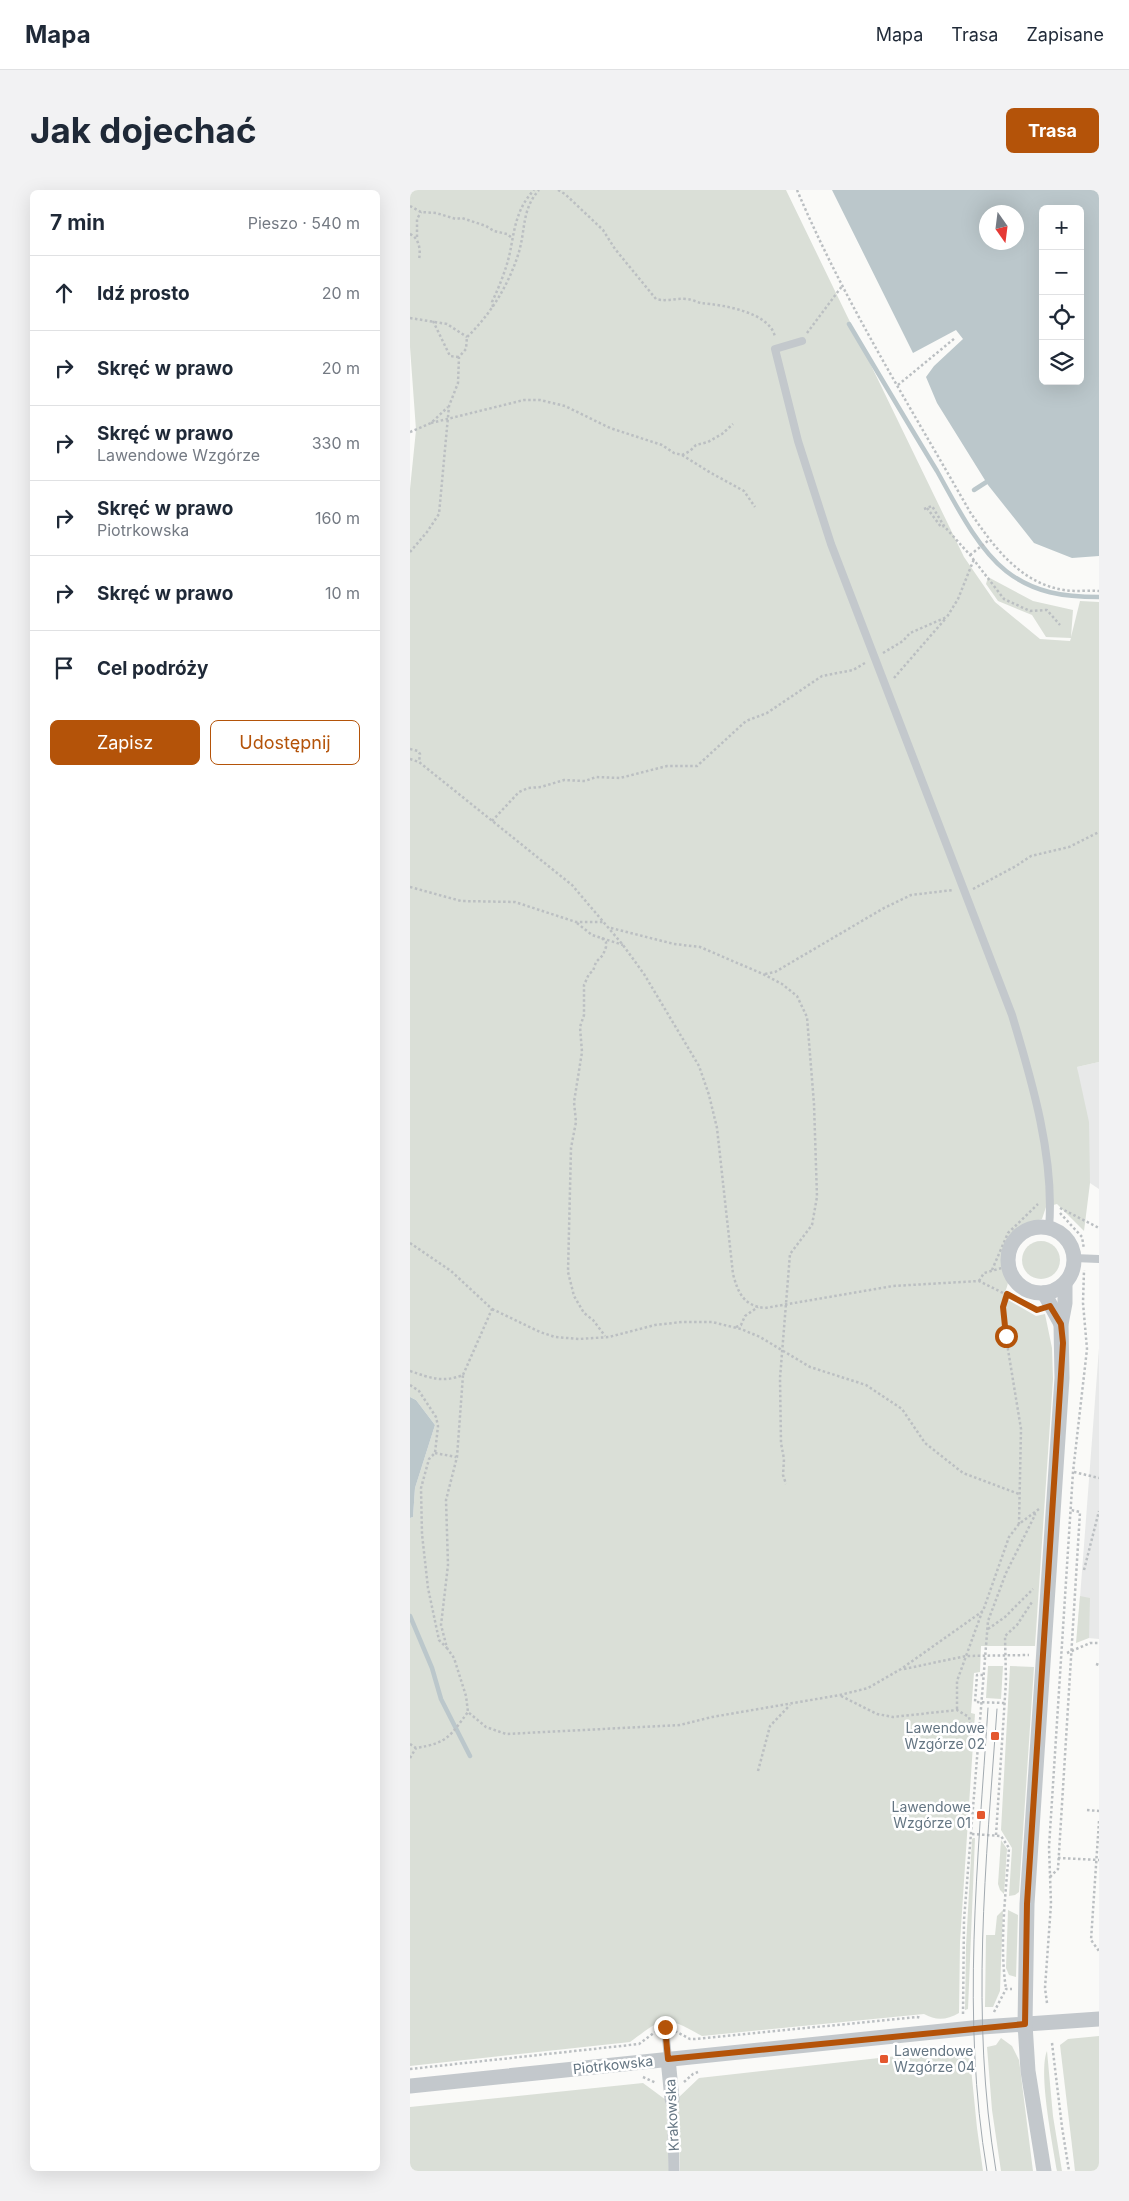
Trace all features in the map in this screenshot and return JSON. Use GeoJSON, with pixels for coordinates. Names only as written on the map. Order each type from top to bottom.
{"type":"FeatureCollection","features":[{"type":"Feature","properties":{"kind":"street"},"geometry":{"type":"LineString","coordinates":[[1047,1299],[1065,1283],[1081,1260],[1067,1239],[1059,1232],[1049,1228],[1033,1228],[1018,1236],[1012,1245],[1009,1255],[1009,1266],[1013,1277],[1021,1286],[1047,1299],[1061,1324]]}},
{"type":"Feature","properties":{"kind":"street"},"geometry":{"type":"LineString","coordinates":[[1044,2171],[1028,2071],[1025,2024],[1027,1904],[1062,1378],[1061,1324],[1065,1303],[1065,1283]]}},
{"type":"Feature","properties":{"kind":"street","name":"Piotrkowska"},"geometry":{"type":"LineString","coordinates":[[410,2086],[1025,2024],[1099,2019]]}},
{"type":"Feature","properties":{"kind":"street","name":"Krakowska"},"geometry":{"type":"LineString","coordinates":[[668,2059],[672,2099],[674,2171]]}},
{"type":"Feature","properties":{"kind":"lane"},"geometry":{"type":"LineString","coordinates":[[802,341],[775,349],[814,494],[831,544],[1006,998],[1025,1058],[1042,1137],[1051,1204],[1049,1228]]}},
{"type":"Feature","properties":{"kind":"lane"},"geometry":{"type":"LineString","coordinates":[[1081,1260],[1099,1259]]}},
{"type":"Feature","properties":{"kind":"lane"},"geometry":{"type":"LineString","coordinates":[[668,2059],[669,2028]]}},
{"type":"Feature","properties":{"kind":"path"},"geometry":{"type":"LineString","coordinates":[[493,307],[492,302],[504,273],[519,210],[534,190]]}},
{"type":"Feature","properties":{"kind":"path"},"geometry":{"type":"LineString","coordinates":[[410,552],[428,532],[439,514],[449,406],[458,383],[460,357],[466,349],[467,337],[484,321],[493,307],[518,256],[530,200],[539,190]]}},
{"type":"Feature","properties":{"kind":"path"},"geometry":{"type":"LineString","coordinates":[[558,190],[565,194],[603,230],[615,249],[656,299],[664,302],[688,299],[699,303],[728,306],[745,312],[771,327],[775,335],[775,349]]}},
{"type":"Feature","properties":{"kind":"path"},"geometry":{"type":"LineString","coordinates":[[797,190],[860,323],[988,541],[1008,562],[1032,579],[1063,590],[1099,591]]}},
{"type":"Feature","properties":{"kind":"path"},"geometry":{"type":"LineString","coordinates":[[410,206],[421,212],[436,213],[456,219],[462,218],[494,231],[507,234],[512,238]]}},
{"type":"Feature","properties":{"kind":"path"},"geometry":{"type":"LineString","coordinates":[[419,259],[421,252],[417,239],[417,219],[421,212]]}},
{"type":"Feature","properties":{"kind":"path"},"geometry":{"type":"LineString","coordinates":[[410,234],[417,239]]}},
{"type":"Feature","properties":{"kind":"path"},"geometry":{"type":"LineString","coordinates":[[802,341],[842,286]]}},
{"type":"Feature","properties":{"kind":"path"},"geometry":{"type":"LineString","coordinates":[[410,318],[433,320],[447,324],[467,337]]}},
{"type":"Feature","properties":{"kind":"path"},"geometry":{"type":"LineString","coordinates":[[433,320],[445,349],[450,356],[460,357]]}},
{"type":"Feature","properties":{"kind":"path"},"geometry":{"type":"LineString","coordinates":[[898,385],[955,338]]}},
{"type":"Feature","properties":{"kind":"path"},"geometry":{"type":"LineString","coordinates":[[410,432],[448,418],[524,400],[540,400],[565,406],[610,428],[662,445],[744,491],[755,507]]}},
{"type":"Feature","properties":{"kind":"path"},"geometry":{"type":"LineString","coordinates":[[431,423],[449,406]]}},
{"type":"Feature","properties":{"kind":"path"},"geometry":{"type":"LineString","coordinates":[[682,455],[696,445],[708,442],[733,424]]}},
{"type":"Feature","properties":{"kind":"path"},"geometry":{"type":"LineString","coordinates":[[926,508],[932,506],[944,526],[974,559],[1004,599],[1030,611],[1047,610],[1060,625]]}},
{"type":"Feature","properties":{"kind":"path"},"geometry":{"type":"LineString","coordinates":[[970,555],[988,541]]}},
{"type":"Feature","properties":{"kind":"path"},"geometry":{"type":"LineString","coordinates":[[886,687],[947,617],[958,599],[974,559]]}},
{"type":"Feature","properties":{"kind":"path"},"geometry":{"type":"LineString","coordinates":[[492,821],[508,807],[519,792],[528,788],[541,787],[564,780],[585,781],[596,777],[620,778],[667,766],[697,766],[746,721],[767,713],[822,676],[853,670],[903,641],[910,633],[947,617]]}},
{"type":"Feature","properties":{"kind":"path"},"geometry":{"type":"LineString","coordinates":[[410,748],[420,754],[419,762]]}},
{"type":"Feature","properties":{"kind":"path"},"geometry":{"type":"LineString","coordinates":[[410,758],[419,762],[572,885],[623,945],[644,974],[699,1066],[709,1095],[717,1128],[733,1274],[737,1290],[744,1301],[758,1307]]}},
{"type":"Feature","properties":{"kind":"path"},"geometry":{"type":"LineString","coordinates":[[763,974],[776,972],[884,908],[911,895],[975,888],[1031,856],[1069,847],[1099,832]]}},
{"type":"Feature","properties":{"kind":"path"},"geometry":{"type":"LineString","coordinates":[[410,887],[461,901],[515,902],[576,922],[604,922]]}},
{"type":"Feature","properties":{"kind":"path"},"geometry":{"type":"LineString","coordinates":[[576,922],[592,935],[623,945]]}},
{"type":"Feature","properties":{"kind":"path"},"geometry":{"type":"LineString","coordinates":[[609,928],[674,944],[700,947],[763,974],[782,984],[797,996],[807,1016],[814,1104],[817,1197],[812,1225],[790,1254],[780,1378],[781,1443],[784,1459],[783,1475],[786,1484]]}},
{"type":"Feature","properties":{"kind":"path"},"geometry":{"type":"LineString","coordinates":[[602,938],[606,942],[606,947],[584,985],[584,1015],[580,1027],[582,1052],[574,1102],[576,1122],[571,1148],[568,1272],[574,1296],[584,1313],[593,1320],[606,1337]]}},
{"type":"Feature","properties":{"kind":"path"},"geometry":{"type":"LineString","coordinates":[[992,1270],[1008,1233],[1042,1200],[1099,1228]]}},
{"type":"Feature","properties":{"kind":"path"},"geometry":{"type":"LineString","coordinates":[[1047,2003],[1045,1988],[1051,1904],[1048,1847],[1073,1472],[1087,1349],[1081,1260],[1082,1236],[1051,1204]]}},
{"type":"Feature","properties":{"kind":"path"},"geometry":{"type":"LineString","coordinates":[[410,1243],[451,1271],[492,1309],[555,1338],[579,1340],[606,1337],[655,1325],[682,1322],[712,1322],[735,1327],[760,1337],[810,1367],[866,1385],[902,1409],[925,1443],[963,1473],[1019,1494]]}},
{"type":"Feature","properties":{"kind":"path"},"geometry":{"type":"LineString","coordinates":[[979,1281],[984,1272],[1009,1266]]}},
{"type":"Feature","properties":{"kind":"path"},"geometry":{"type":"LineString","coordinates":[[735,1327],[741,1325],[745,1316],[758,1307],[893,1286],[979,1281],[1037,1310],[1047,1299]]}},
{"type":"Feature","properties":{"kind":"path"},"geometry":{"type":"LineString","coordinates":[[1007,1294],[1003,1307],[1003,1319],[1021,1429],[1019,1524]]}},
{"type":"Feature","properties":{"kind":"path"},"geometry":{"type":"LineString","coordinates":[[447,1648],[441,1625],[448,1565],[446,1500],[457,1457],[463,1375],[492,1309]]}},
{"type":"Feature","properties":{"kind":"path"},"geometry":{"type":"LineString","coordinates":[[410,1371],[427,1378],[449,1381],[463,1375]]}},
{"type":"Feature","properties":{"kind":"path"},"geometry":{"type":"LineString","coordinates":[[410,1385],[419,1392],[436,1418],[438,1426],[436,1453],[429,1459],[421,1488],[422,1551],[439,1640],[454,1658],[466,1696],[468,1712],[454,1732],[437,1744],[416,1748],[410,1744]]}},
{"type":"Feature","properties":{"kind":"path"},"geometry":{"type":"LineString","coordinates":[[436,1453],[457,1457]]}},
{"type":"Feature","properties":{"kind":"path"},"geometry":{"type":"LineString","coordinates":[[1073,1472],[1099,1478]]}},
{"type":"Feature","properties":{"kind":"path"},"geometry":{"type":"LineString","coordinates":[[958,1710],[957,1681],[1009,1537],[1019,1524],[1042,1506]]}},
{"type":"Feature","properties":{"kind":"path"},"geometry":{"type":"LineString","coordinates":[[1050,1877],[1058,1869],[1069,1652],[1080,1512],[1071,1510]]}},
{"type":"Feature","properties":{"kind":"path"},"geometry":{"type":"LineString","coordinates":[[1084,1570],[1099,1511]]}},
{"type":"Feature","properties":{"kind":"path"},"geometry":{"type":"LineString","coordinates":[[963,2016],[964,1920],[988,1621],[1035,1514],[1034,1512]]}},
{"type":"Feature","properties":{"kind":"path"},"geometry":{"type":"LineString","coordinates":[[988,1629],[1005,1617],[1036,1586]]}},
{"type":"Feature","properties":{"kind":"path"},"geometry":{"type":"LineString","coordinates":[[468,1712],[486,1727],[506,1734],[680,1725],[712,1717],[840,1695],[868,1688],[901,1669],[983,1610]]}},
{"type":"Feature","properties":{"kind":"path"},"geometry":{"type":"LineString","coordinates":[[1069,1652],[1090,1643],[1099,1643]]}},
{"type":"Feature","properties":{"kind":"path"},"geometry":{"type":"LineString","coordinates":[[996,1835],[1006,1655]]}},
{"type":"Feature","properties":{"kind":"path"},"geometry":{"type":"LineString","coordinates":[[901,1669],[966,1656],[1028,1655]]}},
{"type":"Feature","properties":{"kind":"path"},"geometry":{"type":"LineString","coordinates":[[983,1675],[977,1675],[976,1702],[1004,1703]]}},
{"type":"Feature","properties":{"kind":"path"},"geometry":{"type":"LineString","coordinates":[[840,1695],[877,1714],[893,1717],[958,1710],[969,1718],[974,1739],[978,1740]]}},
{"type":"Feature","properties":{"kind":"path"},"geometry":{"type":"LineString","coordinates":[[758,1771],[770,1726],[791,1704]]}},
{"type":"Feature","properties":{"kind":"path"},"geometry":{"type":"LineString","coordinates":[[410,1758],[416,1748]]}},
{"type":"Feature","properties":{"kind":"path"},"geometry":{"type":"LineString","coordinates":[[1087,1810],[1099,1811]]}},
{"type":"Feature","properties":{"kind":"path"},"geometry":{"type":"LineString","coordinates":[[1099,1822],[1092,1940],[1099,1952]]}},
{"type":"Feature","properties":{"kind":"path"},"geometry":{"type":"LineString","coordinates":[[972,1834],[1001,1836],[1009,1848],[1003,1938],[1003,1972],[1006,1989],[994,2012]]}},
{"type":"Feature","properties":{"kind":"path"},"geometry":{"type":"LineString","coordinates":[[1058,1858],[1098,1860]]}},
{"type":"Feature","properties":{"kind":"path"},"geometry":{"type":"LineString","coordinates":[[1006,1989],[1016,1989]]}},
{"type":"Feature","properties":{"kind":"path"},"geometry":{"type":"LineString","coordinates":[[669,2028],[690,2039],[695,2039],[917,2017],[925,2019]]}},
{"type":"Feature","properties":{"kind":"path"},"geometry":{"type":"LineString","coordinates":[[410,2069],[639,2044],[656,2031]]}},
{"type":"Feature","properties":{"kind":"path"},"geometry":{"type":"LineString","coordinates":[[1052,2043],[1069,2171]]}},
{"type":"Feature","properties":{"kind":"path"},"geometry":{"type":"LineString","coordinates":[[682,2084],[698,2072]]}},
{"type":"Feature","properties":{"kind":"path"},"geometry":{"type":"LineString","coordinates":[[642,2077],[662,2086]]}},
{"type":"Feature","properties":{"kind":"shaded area"},"geometry":{"type":"Polygon","coordinates":[[[410,190],[786,190],[964,557],[995,602],[1040,639],[1070,641],[1071,638],[1046,637],[1032,615],[998,601],[986,584],[988,577],[1033,601],[1073,610],[1071,637],[1080,601],[1099,602],[1099,1062],[1077,1067],[1089,1122],[1090,1183],[1084,1231],[1057,1204],[1046,1207],[1042,1219],[1019,1228],[1004,1246],[1003,1263],[1008,1280],[1003,1297],[1036,1316],[1045,1314],[1052,1348],[1053,1379],[1035,1646],[981,1646],[980,1672],[974,1673],[971,1713],[975,1714],[960,1942],[959,2013],[950,2017],[937,2019],[924,2014],[702,2036],[671,2022],[664,2022],[650,2028],[630,2042],[410,2066],[410,1518],[413,1517],[415,1488],[435,1425],[416,1400],[410,1397],[410,489],[416,430],[410,347],[410,190]]]}},
{"type":"Feature","properties":{"kind":"shaded area"},"geometry":{"type":"Polygon","coordinates":[[[832,190],[1099,190],[1099,556],[1072,558],[1034,543],[988,485],[937,403],[926,377],[934,366],[963,339],[956,330],[913,353],[832,190]]]}},
{"type":"Feature","properties":{"kind":"shaded area"},"geometry":{"type":"Polygon","coordinates":[[[1099,1062],[1099,1189],[1090,1183],[1077,1067],[1099,1062]]]}},
{"type":"Feature","properties":{"kind":"shaded area"},"geometry":{"type":"Polygon","coordinates":[[[1041,1241],[1055,1246],[1060,1260],[1055,1274],[1041,1279],[1027,1274],[1022,1260],[1027,1246],[1041,1241]]]}},
{"type":"Feature","properties":{"kind":"shaded area"},"geometry":{"type":"Polygon","coordinates":[[[1099,1348],[1099,1639],[1077,1637],[1099,1348]]]}},
{"type":"Feature","properties":{"kind":"shaded area"},"geometry":{"type":"Polygon","coordinates":[[[410,1397],[416,1400],[435,1425],[415,1488],[413,1517],[410,1518],[410,1397]]]}},
{"type":"Feature","properties":{"kind":"shaded area"},"geometry":{"type":"Polygon","coordinates":[[[1080,1596],[1090,1598],[1089,1638],[1076,1643],[1080,1596]]]}},
{"type":"Feature","properties":{"kind":"shaded area"},"geometry":{"type":"Polygon","coordinates":[[[988,1666],[1003,1666],[1001,1699],[986,1698],[988,1666]]]}},
{"type":"Feature","properties":{"kind":"shaded area"},"geometry":{"type":"Polygon","coordinates":[[[1010,1666],[1034,1667],[1019,1892],[1009,1896],[1012,1848],[1001,1830],[1010,1666]]]}},
{"type":"Feature","properties":{"kind":"shaded area"},"geometry":{"type":"Polygon","coordinates":[[[973,1838],[975,1838],[968,2009],[965,2010],[966,1946],[973,1838]]]}},
{"type":"Feature","properties":{"kind":"shaded area"},"geometry":{"type":"Polygon","coordinates":[[[1001,1840],[1007,1849],[1004,1894],[998,1884],[1001,1840]]]}},
{"type":"Feature","properties":{"kind":"shaded area"},"geometry":{"type":"Polygon","coordinates":[[[1003,1910],[1000,1991],[993,2007],[985,2007],[986,1935],[995,1935],[997,1916],[1003,1910]]]}},
{"type":"Feature","properties":{"kind":"shaded area"},"geometry":{"type":"Polygon","coordinates":[[[1008,1910],[1018,1915],[1016,1977],[1009,1975],[1006,1968],[1008,1910]]]}},
{"type":"Feature","properties":{"kind":"shaded area"},"geometry":{"type":"Polygon","coordinates":[[[1099,2036],[1099,2171],[1075,2171],[1060,2045],[1068,2039],[1099,2036]]]}},
{"type":"Feature","properties":{"kind":"shaded area"},"geometry":{"type":"Polygon","coordinates":[[[1001,2038],[1012,2046],[1019,2060],[1033,2171],[1001,2171],[992,2110],[987,2047],[996,2045],[1001,2038]]]}},
{"type":"Feature","properties":{"kind":"shaded area"},"geometry":{"type":"Polygon","coordinates":[[[969,2048],[983,2171],[680,2171],[677,2099],[699,2078],[969,2048]]]}},
{"type":"Feature","properties":{"kind":"shaded area"},"geometry":{"type":"Polygon","coordinates":[[[1047,2051],[1053,2116],[1062,2171],[1057,2171],[1047,2110],[1044,2075],[1047,2051]]]}},
{"type":"Feature","properties":{"kind":"shaded area"},"geometry":{"type":"Polygon","coordinates":[[[643,2083],[666,2100],[669,2171],[410,2171],[410,2107],[643,2083]]]}},
{"type":"Feature","properties":{"kind":"waterway"},"geometry":{"type":"LineString","coordinates":[[849,324],[967,524],[995,561],[1006,571],[1039,589],[1062,595],[1099,597]]}},
{"type":"Feature","properties":{"kind":"waterway"},"geometry":{"type":"LineString","coordinates":[[974,490],[988,481],[988,479]]}},
{"type":"Feature","properties":{"kind":"waterway"},"geometry":{"type":"LineString","coordinates":[[410,1616],[432,1668],[441,1699],[470,1756]]}},
{"type":"Feature","properties":{"kind":"tram line"},"geometry":{"type":"LineString","coordinates":[[987,2171],[979,2113],[973,1998],[976,1882],[988,1708]]}},
{"type":"Feature","properties":{"kind":"tram line"},"geometry":{"type":"LineString","coordinates":[[996,2171],[988,2113],[982,1997],[985,1883],[997,1709]]}},
{"type":"Feature","properties":{"kind":"place","name":"Lawendowe Wzgórze 02"},"geometry":{"type":"Point","coordinates":[995,1736]}},
{"type":"Feature","properties":{"kind":"place","name":"Lawendowe Wzgórze 01"},"geometry":{"type":"Point","coordinates":[981,1815]}},
{"type":"Feature","properties":{"kind":"place","name":"Lawendowe Wzgórze 04"},"geometry":{"type":"Point","coordinates":[884,2059]}},
{"type":"Feature","properties":{"kind":"route"},"geometry":{"type":"LineString","coordinates":[[665,2027],[668,2059],[1025,2024],[1024,1971],[1027,1904],[1063,1343],[1061,1324],[1050,1306],[1037,1310],[1007,1294],[1003,1307],[1006,1336]]}}]}
